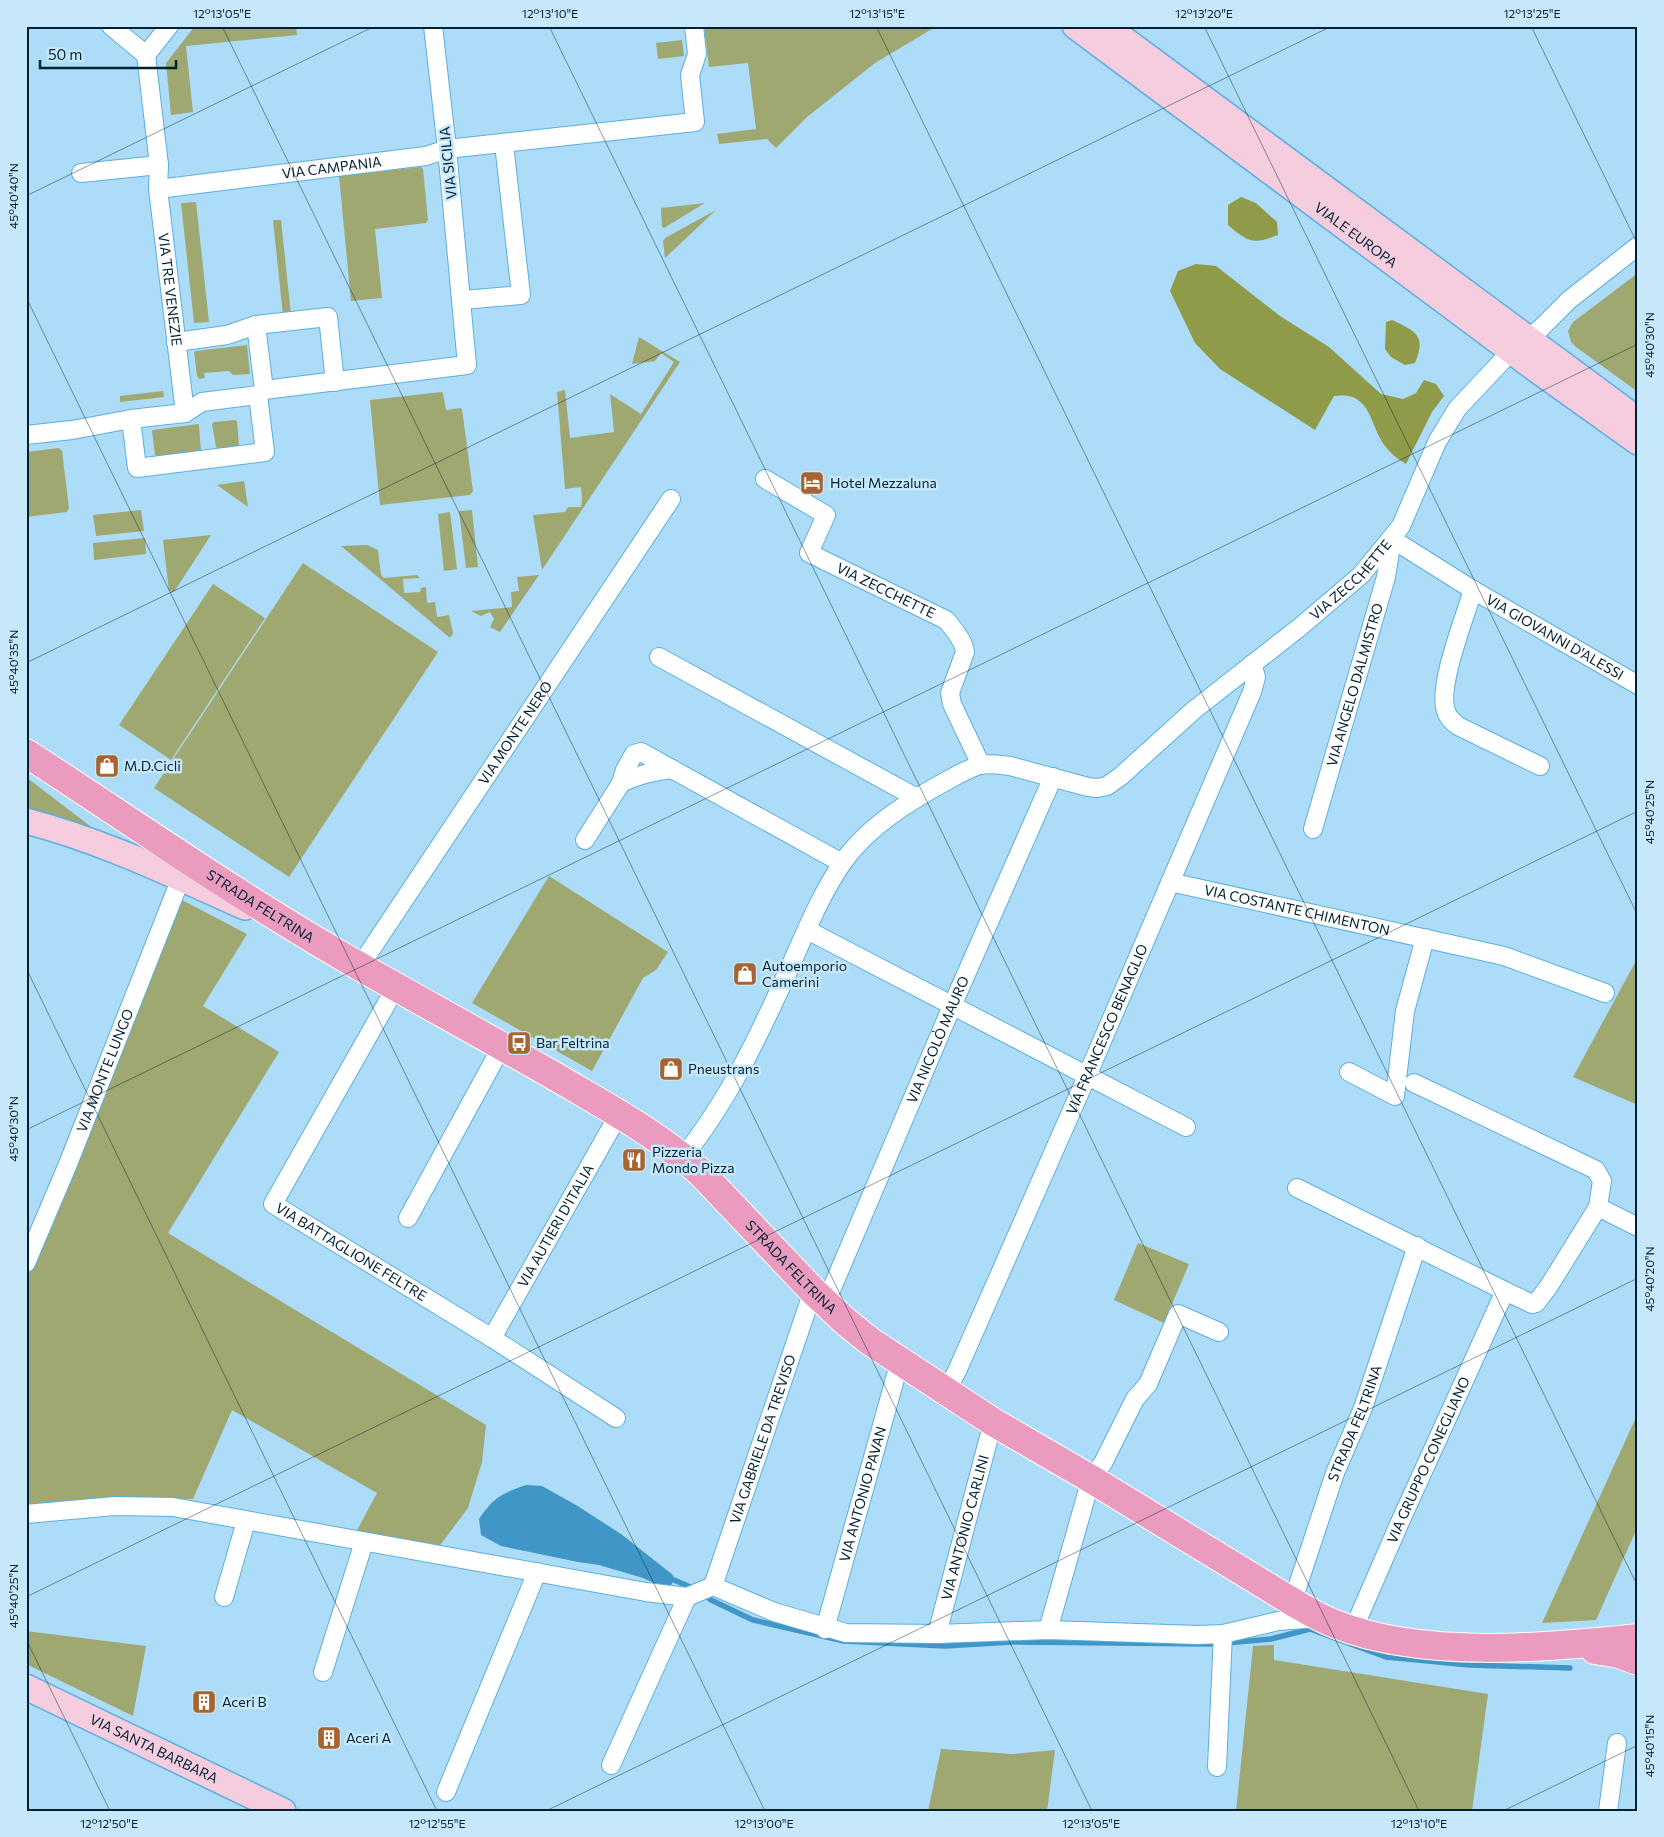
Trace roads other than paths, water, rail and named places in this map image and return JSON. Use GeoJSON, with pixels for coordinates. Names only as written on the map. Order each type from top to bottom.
{"type":"FeatureCollection","features":[{"type":"Feature","properties":{"kind":"main road","name":"VIALE EUROPA"},"geometry":{"type":"LineString","coordinates":[[1076,26],[1520,345],[1638,420]]}},
{"type":"Feature","properties":{"kind":"main road","name":"VIALE EUROPA"},"geometry":{"type":"LineString","coordinates":[[1106,26],[1520,345],[1638,442]]}},
{"type":"Feature","properties":{"kind":"main road","name":"STRADA FELTRINA"},"geometry":{"type":"LineString","coordinates":[[26,753],[144,832],[300,932],[620,1114],[652,1135],[683,1157],[717,1189],[818,1296],[864,1337],[993,1422],[1321,1618],[1353,1630],[1393,1640],[1437,1646],[1566,1646],[1638,1638]]}},
{"type":"Feature","properties":{"kind":"main road"},"geometry":{"type":"LineString","coordinates":[[26,821],[98,844],[181,878],[300,932]]}},
{"type":"Feature","properties":{"kind":"main road","name":"STRADA FELTRINA"},"geometry":{"type":"LineString","coordinates":[[1566,1646],[1619,1654],[1638,1661]]}},
{"type":"Feature","properties":{"kind":"main road","name":"VIA SANTA BARBARA"},"geometry":{"type":"LineString","coordinates":[[26,1687],[283,1811]]}},
{"type":"Feature","properties":{"kind":"street"},"geometry":{"type":"LineString","coordinates":[[111,26],[146,55],[169,26]]}},
{"type":"Feature","properties":{"kind":"street","name":"VIA SICILIA"},"geometry":{"type":"LineString","coordinates":[[185,413],[202,402],[261,392],[468,365],[433,26]]}},
{"type":"Feature","properties":{"kind":"street","name":"VIA CAMPANIA"},"geometry":{"type":"LineString","coordinates":[[158,189],[426,156],[447,149],[695,122],[690,74],[697,54],[694,26]]}},
{"type":"Feature","properties":{"kind":"street","name":"VIA TRE VENEZIE"},"geometry":{"type":"LineString","coordinates":[[146,55],[159,165],[158,189],[185,413]]}},
{"type":"Feature","properties":{"kind":"street"},"geometry":{"type":"LineString","coordinates":[[462,300],[521,295],[504,144]]}},
{"type":"Feature","properties":{"kind":"street"},"geometry":{"type":"LineString","coordinates":[[81,174],[159,165]]}},
{"type":"Feature","properties":{"kind":"street","name":"VIA ZECCHETTE"},"geometry":{"type":"LineString","coordinates":[[683,1157],[695,1142],[743,1066],[823,895],[842,863],[861,840],[917,798],[959,774],[981,765],[1004,765],[1088,787],[1097,788],[1114,782],[1188,715],[1300,627],[1349,586],[1375,560],[1401,526],[1437,442],[1447,424],[1469,396],[1569,300],[1638,246]]}},
{"type":"Feature","properties":{"kind":"street"},"geometry":{"type":"LineString","coordinates":[[176,342],[227,335],[256,325],[328,317],[335,382]]}},
{"type":"Feature","properties":{"kind":"street"},"geometry":{"type":"LineString","coordinates":[[131,419],[137,468],[265,452],[256,325]]}},
{"type":"Feature","properties":{"kind":"street"},"geometry":{"type":"LineString","coordinates":[[26,435],[185,413]]}},
{"type":"Feature","properties":{"kind":"street","name":"VIA ZECCHETTE"},"geometry":{"type":"LineString","coordinates":[[765,479],[826,515],[809,553],[946,620],[951,626],[965,652],[950,694],[952,704],[981,765]]}},
{"type":"Feature","properties":{"kind":"street","name":"VIA MONTE NERO"},"geometry":{"type":"LineString","coordinates":[[360,966],[672,499]]}},
{"type":"Feature","properties":{"kind":"street","name":"VIA GIOVANNI D'ALESSI"},"geometry":{"type":"LineString","coordinates":[[1392,539],[1473,590],[1638,685]]}},
{"type":"Feature","properties":{"kind":"street","name":"VIA ANGELO DALMISTRO"},"geometry":{"type":"LineString","coordinates":[[1312,829],[1386,577],[1392,539]]}},
{"type":"Feature","properties":{"kind":"street","name":"VIA GIOVANNI D'ALESSI"},"geometry":{"type":"LineString","coordinates":[[1473,590],[1445,682],[1445,710],[1450,719],[1458,726],[1540,766]]}},
{"type":"Feature","properties":{"kind":"street"},"geometry":{"type":"LineString","coordinates":[[659,657],[917,798]]}},
{"type":"Feature","properties":{"kind":"street","name":"VIA FRANCESCO BENAGLIO"},"geometry":{"type":"LineString","coordinates":[[946,1391],[957,1371],[1087,1076],[1252,692],[1256,677],[1252,664]]}},
{"type":"Feature","properties":{"kind":"street"},"geometry":{"type":"LineString","coordinates":[[585,840],[621,784],[625,770],[634,754],[641,752],[842,863]]}},
{"type":"Feature","properties":{"kind":"street","name":"VIA NICOLÒ MAURO"},"geometry":{"type":"LineString","coordinates":[[818,1296],[832,1288],[952,1006],[1053,777]]}},
{"type":"Feature","properties":{"kind":"street","name":"VIA MONTE LUNGO"},"geometry":{"type":"LineString","coordinates":[[26,1263],[68,1164],[181,878]]}},
{"type":"Feature","properties":{"kind":"street","name":"VIA COSTANTE CHIMENTON"},"geometry":{"type":"LineString","coordinates":[[1170,882],[1504,956],[1605,993]]}},
{"type":"Feature","properties":{"kind":"street"},"geometry":{"type":"LineString","coordinates":[[807,930],[1186,1127]]}},
{"type":"Feature","properties":{"kind":"street"},"geometry":{"type":"LineString","coordinates":[[1350,1072],[1395,1096],[1405,1010],[1425,938]]}},
{"type":"Feature","properties":{"kind":"street","name":"VIA BATTAGLIONE FELTRE"},"geometry":{"type":"LineString","coordinates":[[396,986],[272,1204],[492,1338],[616,1418]]}},
{"type":"Feature","properties":{"kind":"street"},"geometry":{"type":"LineString","coordinates":[[408,1218],[502,1046]]}},
{"type":"Feature","properties":{"kind":"street"},"geometry":{"type":"LineString","coordinates":[[1297,1188],[1532,1304],[1536,1303],[1550,1286],[1598,1207],[1602,1181],[1596,1170],[1414,1083]]}},
{"type":"Feature","properties":{"kind":"street","name":"VIA AUTIERI D'ITALIA"},"geometry":{"type":"LineString","coordinates":[[492,1338],[620,1114]]}},
{"type":"Feature","properties":{"kind":"street"},"geometry":{"type":"LineString","coordinates":[[1598,1207],[1638,1227]]}},
{"type":"Feature","properties":{"kind":"street","name":"STRADA FELTRINA"},"geometry":{"type":"LineString","coordinates":[[1291,1601],[1335,1473],[1363,1408],[1417,1246]]}},
{"type":"Feature","properties":{"kind":"street","name":"VIA GRUPPO CONEGLIANO"},"geometry":{"type":"LineString","coordinates":[[1353,1630],[1505,1291]]}},
{"type":"Feature","properties":{"kind":"street","name":"VIA GABRIELE DA TREVISO"},"geometry":{"type":"LineString","coordinates":[[611,1765],[700,1592],[818,1296]]}},
{"type":"Feature","properties":{"kind":"street"},"geometry":{"type":"LineString","coordinates":[[1048,1630],[1091,1479],[1103,1463],[1135,1399],[1148,1384],[1178,1314],[1219,1332]]}},
{"type":"Feature","properties":{"kind":"street","name":"VIA ANTONIO PAVAN"},"geometry":{"type":"LineString","coordinates":[[826,1629],[900,1361]]}},
{"type":"Feature","properties":{"kind":"street","name":"VIA ANTONIO CARLINI"},"geometry":{"type":"LineString","coordinates":[[937,1634],[993,1422]]}},
{"type":"Feature","properties":{"kind":"street"},"geometry":{"type":"LineString","coordinates":[[26,1514],[115,1506],[173,1507],[593,1583],[700,1592],[846,1634],[937,1634],[1048,1630],[1198,1635],[1223,1641],[1278,1621],[1321,1618]]}},
{"type":"Feature","properties":{"kind":"street"},"geometry":{"type":"LineString","coordinates":[[224,1597],[246,1521]]}},
{"type":"Feature","properties":{"kind":"street"},"geometry":{"type":"LineString","coordinates":[[323,1672],[364,1542]]}},
{"type":"Feature","properties":{"kind":"street"},"geometry":{"type":"LineString","coordinates":[[446,1792],[537,1572]]}},
{"type":"Feature","properties":{"kind":"street"},"geometry":{"type":"LineString","coordinates":[[1217,1767],[1223,1641]]}},
{"type":"Feature","properties":{"kind":"street"},"geometry":{"type":"LineString","coordinates":[[1608,1811],[1617,1743]]}},
{"type":"Feature","properties":{"kind":"water"},"geometry":{"type":"Polygon","coordinates":[[[526,1485],[542,1486],[621,1534],[673,1575],[674,1580],[671,1585],[661,1586],[643,1578],[599,1565],[501,1546],[481,1535],[479,1519],[489,1506],[504,1494],[526,1485]]]}},
{"type":"Feature","properties":{"kind":"waterway"},"geometry":{"type":"LineString","coordinates":[[674,1580],[695,1589]]}},
{"type":"Feature","properties":{"kind":"waterway"},"geometry":{"type":"LineString","coordinates":[[703,1594],[711,1600],[753,1620],[844,1641],[945,1646],[1012,1642],[1214,1644],[1271,1639],[1310,1629],[1386,1657],[1470,1665],[1570,1668]]}},
{"type":"Feature","properties":{"kind":"place","name":"Hotel Mezzaluna"},"geometry":{"type":"Point","coordinates":[812,483]}},
{"type":"Feature","properties":{"kind":"place","name":"M.D.Cicli"},"geometry":{"type":"Point","coordinates":[107,766]}},
{"type":"Feature","properties":{"kind":"place","name":"Autoemporio Camerini"},"geometry":{"type":"Point","coordinates":[745,974]}},
{"type":"Feature","properties":{"kind":"place","name":"Bar Feltrina"},"geometry":{"type":"Point","coordinates":[519,1043]}},
{"type":"Feature","properties":{"kind":"place","name":"Pneustrans"},"geometry":{"type":"Point","coordinates":[671,1069]}},
{"type":"Feature","properties":{"kind":"place","name":"Pizzeria Mondo Pizza"},"geometry":{"type":"Point","coordinates":[634,1160]}},
{"type":"Feature","properties":{"kind":"place","name":"Aceri B"},"geometry":{"type":"Point","coordinates":[204,1702]}},
{"type":"Feature","properties":{"kind":"place","name":"Aceri A"},"geometry":{"type":"Point","coordinates":[329,1738]}}]}
